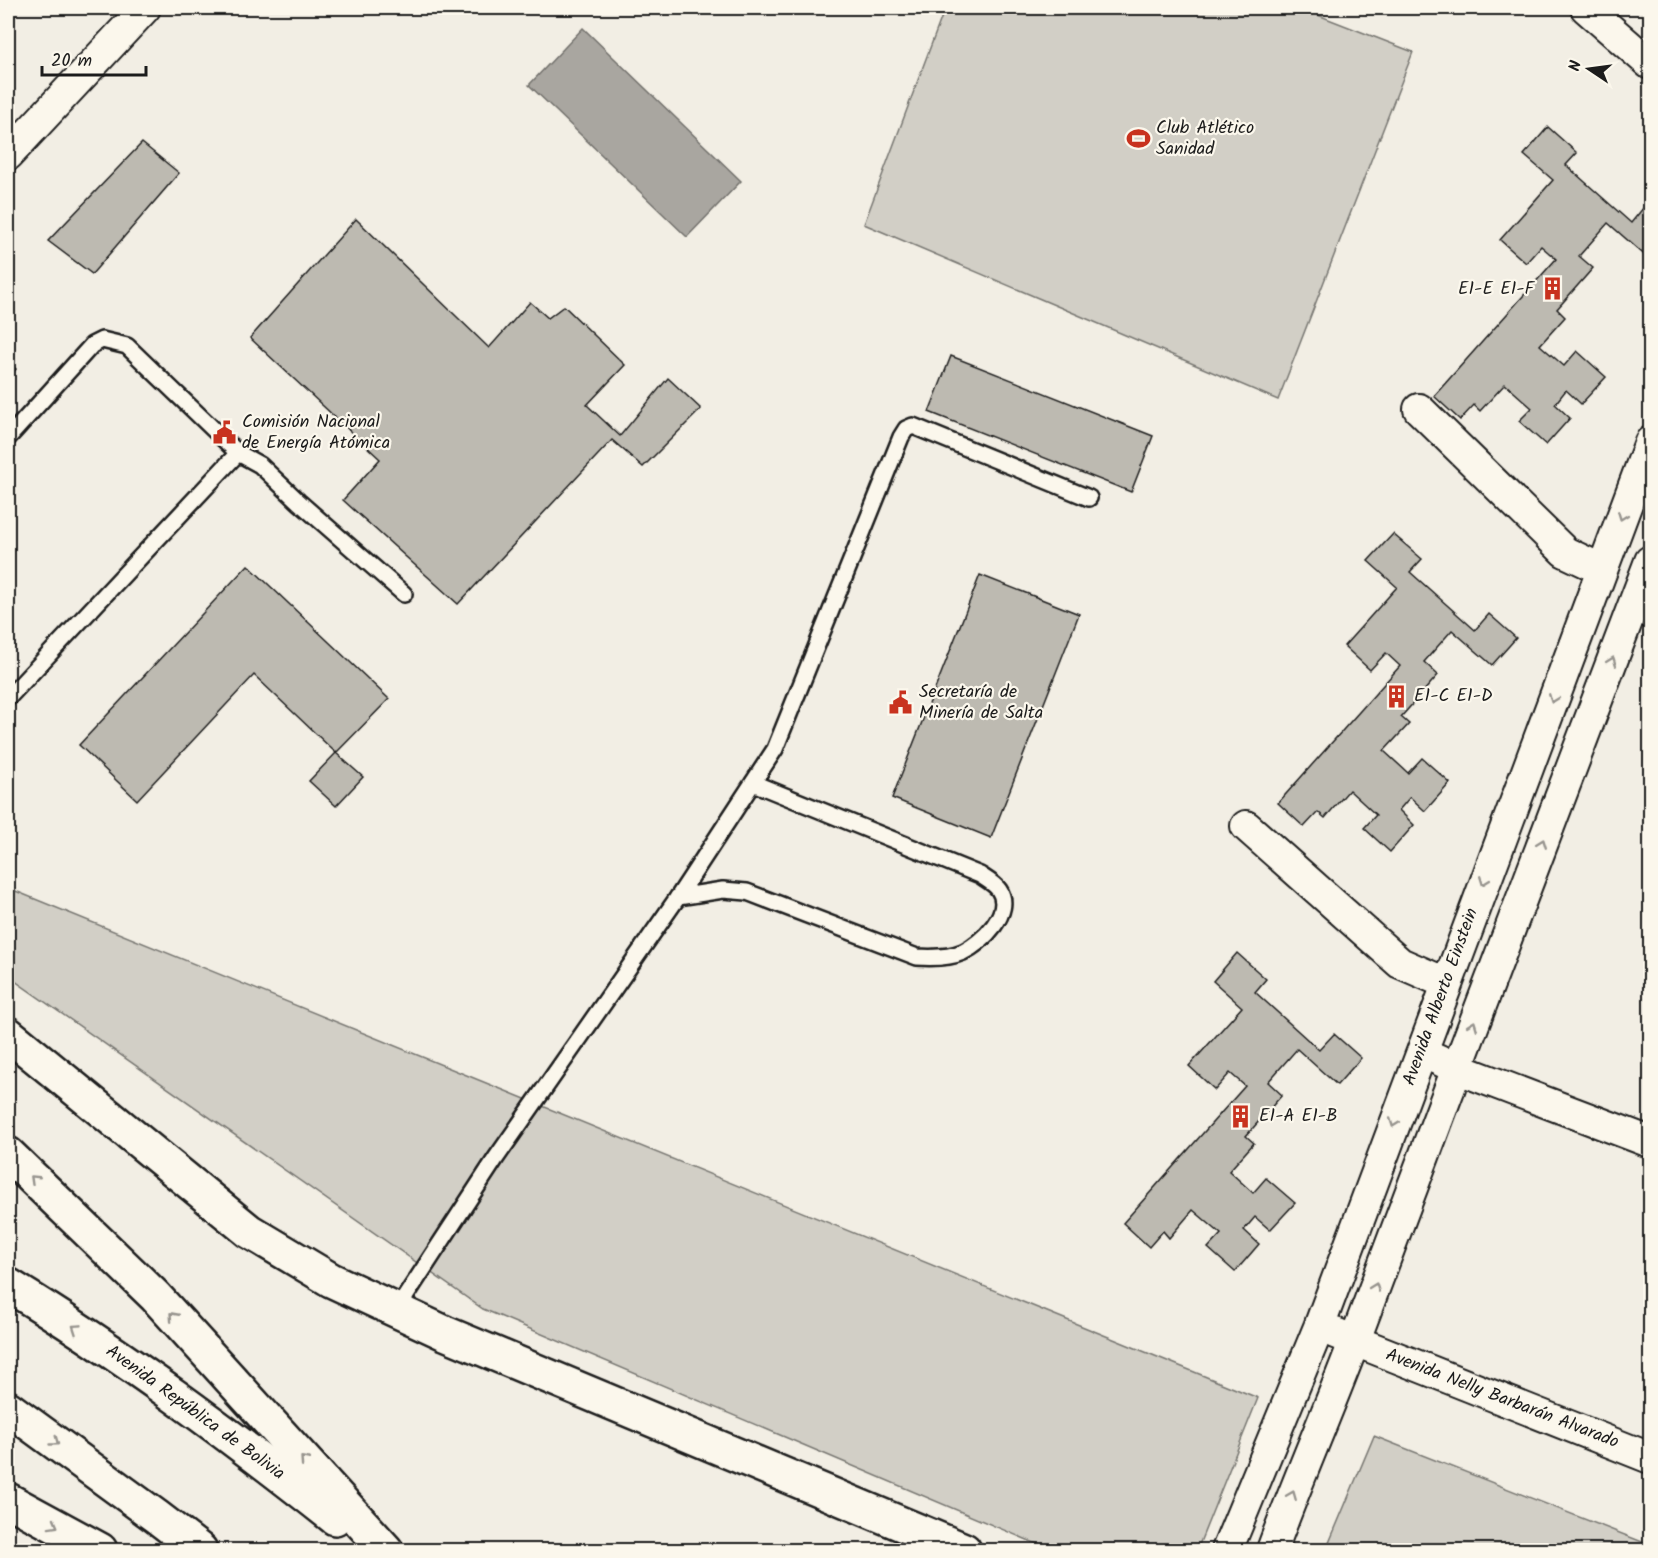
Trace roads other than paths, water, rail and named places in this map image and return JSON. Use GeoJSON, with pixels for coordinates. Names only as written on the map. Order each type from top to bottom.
{"type":"FeatureCollection","features":[{"type":"Feature","properties":{"kind":"main road"},"geometry":{"type":"LineString","coordinates":[[8,1034],[249,1231],[331,1280],[396,1311],[964,1551]]}},
{"type":"Feature","properties":{"kind":"main road"},"geometry":{"type":"LineString","coordinates":[[8,1154],[155,1296],[386,1551]]}},
{"type":"Feature","properties":{"kind":"main road","name":"Avenida República de Bolivia"},"geometry":{"type":"LineString","coordinates":[[8,1285],[61,1317],[237,1440],[376,1551]]}},
{"type":"Feature","properties":{"kind":"main road"},"geometry":{"type":"LineString","coordinates":[[8,1408],[200,1551]]}},
{"type":"Feature","properties":{"kind":"main road"},"geometry":{"type":"LineString","coordinates":[[8,1500],[100,1551]]}},
{"type":"Feature","properties":{"kind":"street"},"geometry":{"type":"LineString","coordinates":[[8,156],[146,8]]}},
{"type":"Feature","properties":{"kind":"street"},"geometry":{"type":"LineString","coordinates":[[1586,8],[1650,64]]}},
{"type":"Feature","properties":{"kind":"street"},"geometry":{"type":"LineString","coordinates":[[1419,409],[1564,552],[1601,569]]}},
{"type":"Feature","properties":{"kind":"street","name":"Avenida Alberto Einstein"},"geometry":{"type":"LineString","coordinates":[[1227,1551],[1319,1327],[1650,442]]}},
{"type":"Feature","properties":{"kind":"street"},"geometry":{"type":"LineString","coordinates":[[1272,1551],[1650,561]]}},
{"type":"Feature","properties":{"kind":"street"},"geometry":{"type":"LineString","coordinates":[[1246,826],[1400,963],[1446,983]]}},
{"type":"Feature","properties":{"kind":"street"},"geometry":{"type":"LineString","coordinates":[[1421,1052],[1456,1068],[1650,1142]]}},
{"type":"Feature","properties":{"kind":"street","name":"Avenida Nelly Barbarán Alvarado"},"geometry":{"type":"LineString","coordinates":[[1319,1327],[1650,1458]]}},
{"type":"Feature","properties":{"kind":"lane"},"geometry":{"type":"LineString","coordinates":[[8,438],[92,345],[102,340],[127,346],[238,453],[260,465],[405,594]]}},
{"type":"Feature","properties":{"kind":"lane"},"geometry":{"type":"LineString","coordinates":[[396,1311],[496,1158],[678,897],[775,749],[900,437],[906,429],[913,426],[1089,498]]}},
{"type":"Feature","properties":{"kind":"lane"},"geometry":{"type":"LineString","coordinates":[[8,698],[238,453]]}},
{"type":"Feature","properties":{"kind":"lane"},"geometry":{"type":"LineString","coordinates":[[678,897],[723,890],[747,892],[917,957],[938,958],[962,952],[982,940],[995,925],[1003,907],[999,890],[980,875],[753,783]]}},
{"type":"Feature","properties":{"kind":"place","name":"Club Atlético Sanidad"},"geometry":{"type":"Point","coordinates":[1138,138]}},
{"type":"Feature","properties":{"kind":"place","name":"E1-E E1-F"},"geometry":{"type":"Point","coordinates":[1552,289]}},
{"type":"Feature","properties":{"kind":"place","name":"Comisión Nacional de Energía Atómica"},"geometry":{"type":"Point","coordinates":[224,432]}},
{"type":"Feature","properties":{"kind":"place","name":"E1-C E1-D"},"geometry":{"type":"Point","coordinates":[1396,696]}},
{"type":"Feature","properties":{"kind":"place","name":"Secretaría de Minería de Salta"},"geometry":{"type":"Point","coordinates":[901,702]}},
{"type":"Feature","properties":{"kind":"place","name":"E1-A E1-B"},"geometry":{"type":"Point","coordinates":[1241,1116]}}]}
